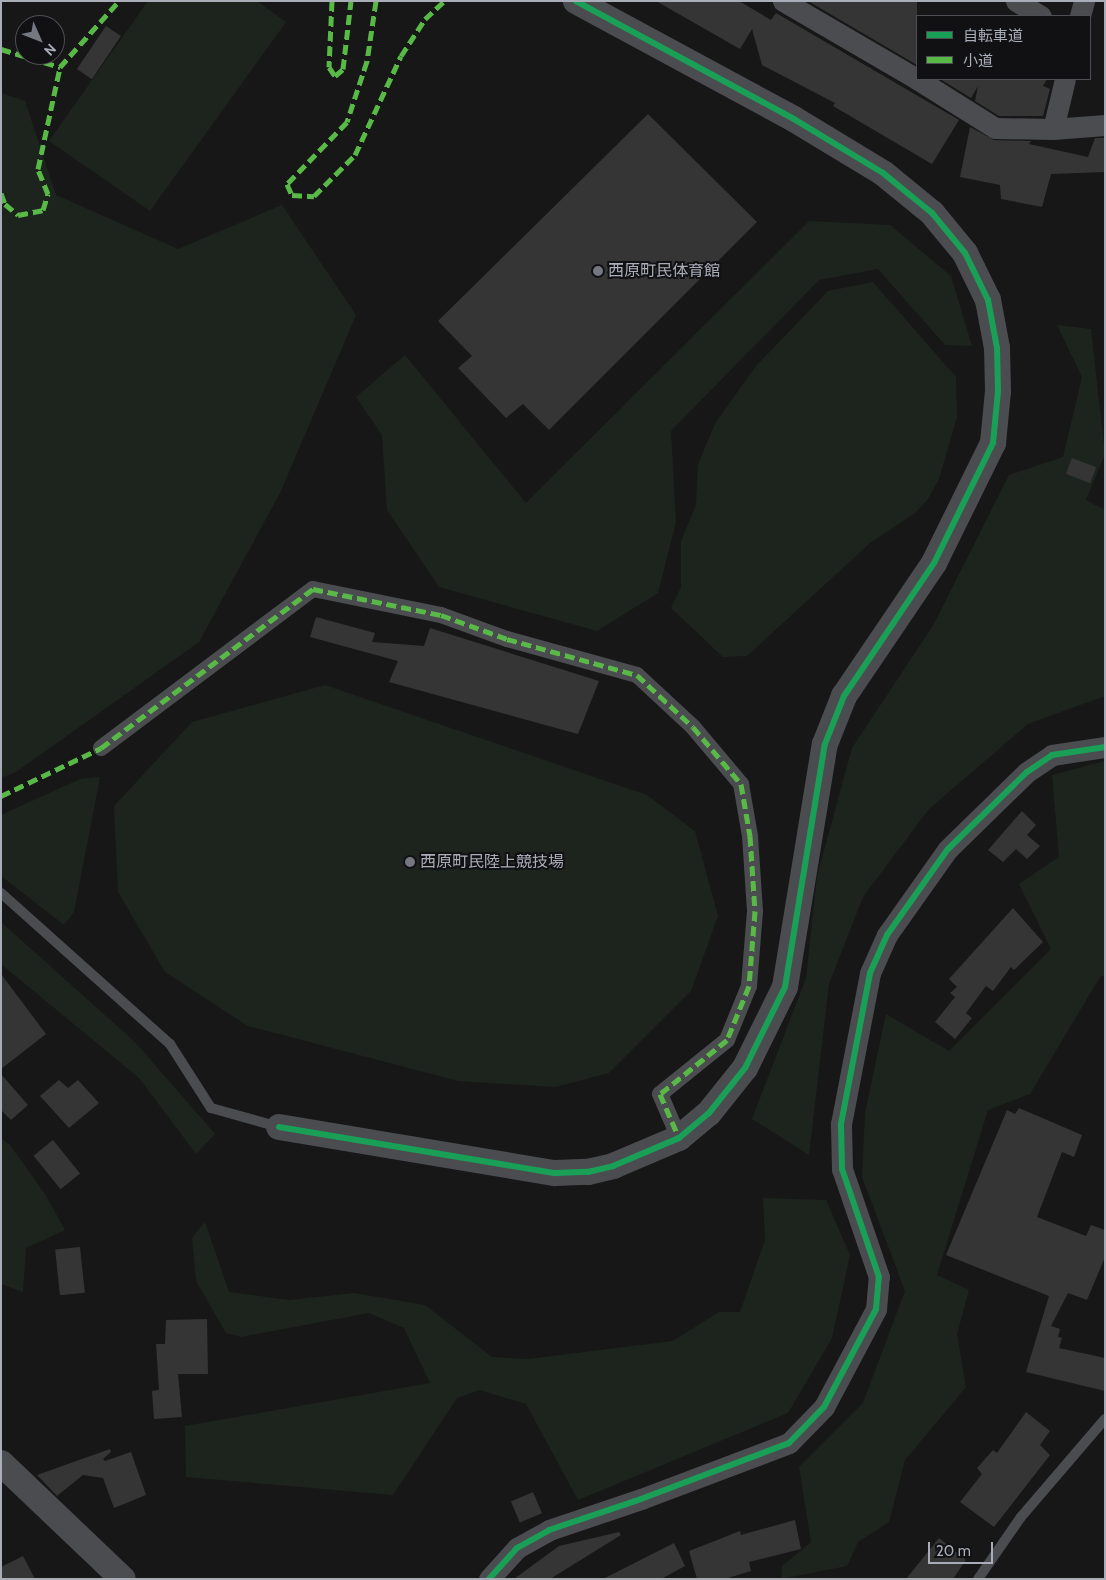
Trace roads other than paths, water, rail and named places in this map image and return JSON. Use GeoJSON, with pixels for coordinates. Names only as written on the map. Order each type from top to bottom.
{"type":"FeatureCollection","features":[{"type":"Feature","properties":{"kind":"street"},"geometry":{"type":"LineString","coordinates":[[278,1126],[555,1173],[588,1172],[612,1166],[679,1138],[708,1113],[745,1068],[785,987],[825,744],[844,696],[934,563],[993,443],[998,391],[997,348],[988,300],[965,254],[925,207],[884,173],[794,119],[576,1]]}},
{"type":"Feature","properties":{"kind":"street"},"geometry":{"type":"LineString","coordinates":[[783,1],[916,78]]}},
{"type":"Feature","properties":{"kind":"street"},"geometry":{"type":"LineString","coordinates":[[1016,1],[1039,15]]}},
{"type":"Feature","properties":{"kind":"street"},"geometry":{"type":"LineString","coordinates":[[1080,15],[1084,1]]}},
{"type":"Feature","properties":{"kind":"street"},"geometry":{"type":"LineString","coordinates":[[919,80],[995,128],[1053,129],[1105,125]]}},
{"type":"Feature","properties":{"kind":"street"},"geometry":{"type":"LineString","coordinates":[[1053,129],[1065,80]]}},
{"type":"Feature","properties":{"kind":"street"},"geometry":{"type":"LineString","coordinates":[[101,748],[313,589],[441,615],[507,639],[637,675],[693,727],[741,784],[750,836],[755,911],[748,986],[728,1040],[660,1094],[679,1138]]}},
{"type":"Feature","properties":{"kind":"street"},"geometry":{"type":"LineString","coordinates":[[489,1579],[517,1548],[549,1530],[641,1500],[788,1443],[824,1407],[876,1309],[879,1277],[842,1169],[841,1133],[870,972],[887,935],[948,848],[1027,772],[1052,755],[1105,747]]}},
{"type":"Feature","properties":{"kind":"street"},"geometry":{"type":"LineString","coordinates":[[1,1463],[123,1579]]}},
{"type":"Feature","properties":{"kind":"lane"},"geometry":{"type":"LineString","coordinates":[[1,893],[170,1044],[211,1108],[278,1126]]}},
{"type":"Feature","properties":{"kind":"lane"},"geometry":{"type":"LineString","coordinates":[[978,1579],[1022,1517],[1105,1420]]}},
{"type":"Feature","properties":{"kind":"place","name":"西原町民体育館"},"geometry":{"type":"Point","coordinates":[598,271]}},
{"type":"Feature","properties":{"kind":"place","name":"西原町民陸上競技場"},"geometry":{"type":"Point","coordinates":[410,862]}}]}
